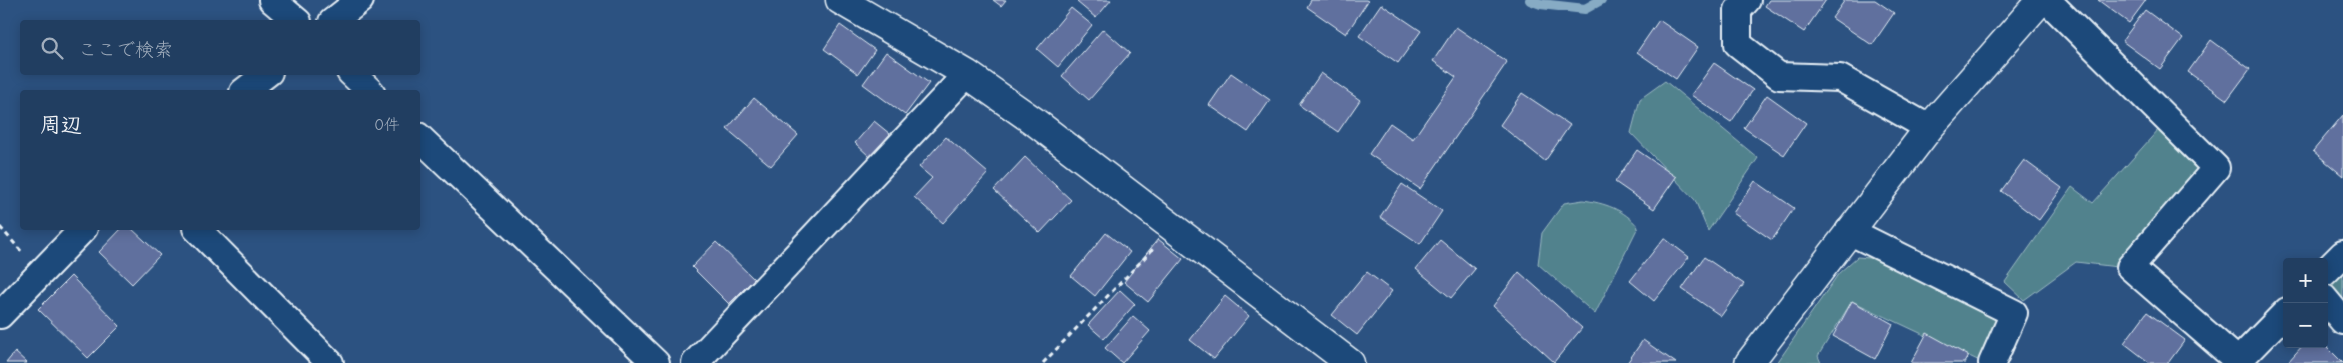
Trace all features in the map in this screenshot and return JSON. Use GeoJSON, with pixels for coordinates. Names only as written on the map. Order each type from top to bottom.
{"type":"FeatureCollection","features":[{"type":"Feature","properties":{"kind":"street"},"geometry":{"type":"LineString","coordinates":[[272,0],[296,20]]}},
{"type":"Feature","properties":{"kind":"street"},"geometry":{"type":"LineString","coordinates":[[335,20],[360,0]]}},
{"type":"Feature","properties":{"kind":"street"},"geometry":{"type":"LineString","coordinates":[[840,0],[967,74],[1035,122],[1350,363]]}},
{"type":"Feature","properties":{"kind":"street"},"geometry":{"type":"LineString","coordinates":[[1747,0],[1738,10],[1738,44],[1778,76],[1840,78],[1930,128]]}},
{"type":"Feature","properties":{"kind":"street"},"geometry":{"type":"LineString","coordinates":[[1749,363],[1930,128],[2041,0]]}},
{"type":"Feature","properties":{"kind":"street"},"geometry":{"type":"LineString","coordinates":[[2047,0],[2216,168],[2130,267],[2237,362],[2283,315]]}},
{"type":"Feature","properties":{"kind":"street"},"geometry":{"type":"LineString","coordinates":[[695,363],[967,74]]}},
{"type":"Feature","properties":{"kind":"street"},"geometry":{"type":"LineString","coordinates":[[246,90],[265,75]]}},
{"type":"Feature","properties":{"kind":"street"},"geometry":{"type":"LineString","coordinates":[[353,75],[369,90]]}},
{"type":"Feature","properties":{"kind":"street"},"geometry":{"type":"LineString","coordinates":[[420,138],[656,363]]}},
{"type":"Feature","properties":{"kind":"street"},"geometry":{"type":"LineString","coordinates":[[0,315],[82,230]]}},
{"type":"Feature","properties":{"kind":"street"},"geometry":{"type":"LineString","coordinates":[[198,230],[330,363]]}},
{"type":"Feature","properties":{"kind":"street"},"geometry":{"type":"LineString","coordinates":[[1849,231],[2014,313],[1992,363]]}},
{"type":"Feature","properties":{"kind":"street"},"geometry":{"type":"LineString","coordinates":[[2328,269],[2343,254]]}},
{"type":"Feature","properties":{"kind":"street"},"geometry":{"type":"LineString","coordinates":[[2328,303],[2343,321]]}},
{"type":"Feature","properties":{"kind":"path"},"geometry":{"type":"LineString","coordinates":[[1043,363],[1174,227]]}},
{"type":"Feature","properties":{"kind":"green space"},"geometry":{"type":"Polygon","coordinates":[[[1665,81],[1758,158],[1708,231],[1695,200],[1631,133],[1640,99],[1665,81]]]}},
{"type":"Feature","properties":{"kind":"green space"},"geometry":{"type":"Polygon","coordinates":[[[2167,120],[2216,168],[2126,268],[2076,262],[2024,300],[2005,282],[2072,187],[2093,203],[2167,120]]]}},
{"type":"Feature","properties":{"kind":"green space"},"geometry":{"type":"Polygon","coordinates":[[[1583,200],[1620,211],[1638,227],[1595,314],[1538,264],[1542,233],[1564,203],[1583,200]]]}},
{"type":"Feature","properties":{"kind":"green space"},"geometry":{"type":"Polygon","coordinates":[[[2343,256],[2343,305],[2328,285],[2328,275],[2343,256]]]}},
{"type":"Feature","properties":{"kind":"green space"},"geometry":{"type":"Polygon","coordinates":[[[1857,257],[1910,261],[2014,313],[1984,363],[1852,301],[1818,356],[1821,363],[1777,363],[1839,273],[1857,257]]]}},
{"type":"Feature","properties":{"kind":"building"},"geometry":{"type":"Polygon","coordinates":[[[993,0],[1006,0],[1001,6],[993,0]]]}},
{"type":"Feature","properties":{"kind":"building"},"geometry":{"type":"Polygon","coordinates":[[[1079,0],[1111,0],[1096,18],[1077,2],[1079,0]]]}},
{"type":"Feature","properties":{"kind":"building"},"geometry":{"type":"Polygon","coordinates":[[[1311,0],[1368,1],[1346,34],[1307,7],[1311,0]]]}},
{"type":"Feature","properties":{"kind":"building"},"geometry":{"type":"Polygon","coordinates":[[[1769,0],[1826,0],[1804,32],[1765,6],[1769,0]]]}},
{"type":"Feature","properties":{"kind":"building"},"geometry":{"type":"Polygon","coordinates":[[[1845,0],[1875,0],[1894,13],[1872,45],[1832,18],[1845,0]]]}},
{"type":"Feature","properties":{"kind":"building"},"geometry":{"type":"Polygon","coordinates":[[[2098,0],[2146,0],[2129,23],[2098,0]]]}},
{"type":"Feature","properties":{"kind":"building"},"geometry":{"type":"Polygon","coordinates":[[[1381,4],[1421,31],[1398,63],[1359,36],[1381,4]]]}},
{"type":"Feature","properties":{"kind":"building"},"geometry":{"type":"Polygon","coordinates":[[[1071,8],[1092,25],[1058,67],[1037,49],[1071,8]]]}},
{"type":"Feature","properties":{"kind":"building"},"geometry":{"type":"Polygon","coordinates":[[[2145,10],[2183,38],[2160,69],[2122,41],[2145,10]]]}},
{"type":"Feature","properties":{"kind":"building"},"geometry":{"type":"Polygon","coordinates":[[[1659,20],[1698,47],[1676,79],[1637,52],[1659,20]]]}},
{"type":"Feature","properties":{"kind":"building"},"geometry":{"type":"Polygon","coordinates":[[[840,25],[875,50],[858,74],[824,49],[840,25]]]}},
{"type":"Feature","properties":{"kind":"building"},"geometry":{"type":"Polygon","coordinates":[[[1456,27],[1507,62],[1420,189],[1369,154],[1390,123],[1413,139],[1456,77],[1433,61],[1456,27]]]}},
{"type":"Feature","properties":{"kind":"building"},"geometry":{"type":"Polygon","coordinates":[[[1103,29],[1130,53],[1089,100],[1062,76],[1103,29]]]}},
{"type":"Feature","properties":{"kind":"building"},"geometry":{"type":"Polygon","coordinates":[[[2211,40],[2250,69],[2227,100],[2188,72],[2211,40]]]}},
{"type":"Feature","properties":{"kind":"building"},"geometry":{"type":"Polygon","coordinates":[[[886,52],[929,83],[905,115],[863,84],[886,52]]]}},
{"type":"Feature","properties":{"kind":"building"},"geometry":{"type":"Polygon","coordinates":[[[1714,63],[1753,90],[1731,122],[1691,95],[1714,63]]]}},
{"type":"Feature","properties":{"kind":"building"},"geometry":{"type":"Polygon","coordinates":[[[1231,73],[1270,100],[1248,132],[1209,105],[1231,73]]]}},
{"type":"Feature","properties":{"kind":"building"},"geometry":{"type":"Polygon","coordinates":[[[1321,73],[1360,100],[1338,132],[1299,105],[1321,73]]]}},
{"type":"Feature","properties":{"kind":"building"},"geometry":{"type":"Polygon","coordinates":[[[1522,93],[1570,125],[1545,161],[1500,125],[1522,93]]]}},
{"type":"Feature","properties":{"kind":"building"},"geometry":{"type":"Polygon","coordinates":[[[1767,95],[1806,123],[1784,155],[1744,128],[1767,95]]]}},
{"type":"Feature","properties":{"kind":"building"},"geometry":{"type":"Polygon","coordinates":[[[754,98],[798,135],[771,166],[727,129],[754,98]]]}},
{"type":"Feature","properties":{"kind":"building"},"geometry":{"type":"Polygon","coordinates":[[[2343,115],[2343,176],[2313,151],[2343,115]]]}},
{"type":"Feature","properties":{"kind":"building"},"geometry":{"type":"Polygon","coordinates":[[[874,121],[890,134],[870,157],[855,143],[874,121]]]}},
{"type":"Feature","properties":{"kind":"building"},"geometry":{"type":"Polygon","coordinates":[[[946,137],[988,173],[943,223],[914,197],[932,178],[919,167],[946,137]]]}},
{"type":"Feature","properties":{"kind":"building"},"geometry":{"type":"Polygon","coordinates":[[[1637,150],[1676,177],[1654,209],[1615,182],[1637,150]]]}},
{"type":"Feature","properties":{"kind":"building"},"geometry":{"type":"Polygon","coordinates":[[[1025,157],[1071,200],[1040,233],[994,190],[1025,157]]]}},
{"type":"Feature","properties":{"kind":"building"},"geometry":{"type":"Polygon","coordinates":[[[2024,160],[2062,188],[2039,220],[2001,191],[2024,160]]]}},
{"type":"Feature","properties":{"kind":"building"},"geometry":{"type":"Polygon","coordinates":[[[1755,181],[1794,208],[1772,240],[1733,213],[1755,181]]]}},
{"type":"Feature","properties":{"kind":"building"},"geometry":{"type":"Polygon","coordinates":[[[1402,184],[1442,211],[1420,244],[1380,217],[1402,184]]]}},
{"type":"Feature","properties":{"kind":"building"},"geometry":{"type":"Polygon","coordinates":[[[120,230],[133,230],[160,255],[132,284],[99,252],[120,230]]]}},
{"type":"Feature","properties":{"kind":"building"},"geometry":{"type":"Polygon","coordinates":[[[1106,233],[1130,252],[1095,296],[1071,276],[1106,233]]]}},
{"type":"Feature","properties":{"kind":"building"},"geometry":{"type":"Polygon","coordinates":[[[1664,238],[1689,257],[1654,301],[1630,281],[1664,238]]]}},
{"type":"Feature","properties":{"kind":"building"},"geometry":{"type":"Polygon","coordinates":[[[1158,239],[1183,259],[1148,302],[1124,282],[1158,239]]]}},
{"type":"Feature","properties":{"kind":"building"},"geometry":{"type":"Polygon","coordinates":[[[1440,240],[1475,269],[1451,298],[1416,269],[1440,240]]]}},
{"type":"Feature","properties":{"kind":"building"},"geometry":{"type":"Polygon","coordinates":[[[716,242],[754,279],[729,304],[692,267],[716,242]]]}},
{"type":"Feature","properties":{"kind":"building"},"geometry":{"type":"Polygon","coordinates":[[[1704,257],[1744,284],[1721,316],[1682,289],[1704,257]]]}},
{"type":"Feature","properties":{"kind":"building"},"geometry":{"type":"Polygon","coordinates":[[[1367,272],[1392,291],[1357,335],[1332,315],[1367,272]]]}},
{"type":"Feature","properties":{"kind":"building"},"geometry":{"type":"Polygon","coordinates":[[[1519,272],[1582,328],[1554,362],[1493,306],[1519,272]]]}},
{"type":"Feature","properties":{"kind":"building"},"geometry":{"type":"Polygon","coordinates":[[[71,276],[120,326],[88,358],[38,309],[71,276]]]}},
{"type":"Feature","properties":{"kind":"building"},"geometry":{"type":"Polygon","coordinates":[[[1120,290],[1135,304],[1104,339],[1088,325],[1120,290]]]}},
{"type":"Feature","properties":{"kind":"building"},"geometry":{"type":"Polygon","coordinates":[[[1225,296],[1249,316],[1214,359],[1190,340],[1225,296]]]}},
{"type":"Feature","properties":{"kind":"building"},"geometry":{"type":"Polygon","coordinates":[[[1852,301],[1893,324],[1875,359],[1833,336],[1852,301]]]}},
{"type":"Feature","properties":{"kind":"building"},"geometry":{"type":"Polygon","coordinates":[[[2147,312],[2185,340],[2168,363],[2150,363],[2124,343],[2147,312]]]}},
{"type":"Feature","properties":{"kind":"building"},"geometry":{"type":"Polygon","coordinates":[[[1133,316],[1150,331],[1122,363],[1105,348],[1133,316]]]}},
{"type":"Feature","properties":{"kind":"building"},"geometry":{"type":"Polygon","coordinates":[[[1927,333],[1969,356],[1965,363],[1911,363],[1927,333]]]}},
{"type":"Feature","properties":{"kind":"building"},"geometry":{"type":"Polygon","coordinates":[[[1643,340],[1676,363],[1627,363],[1643,340]]]}},
{"type":"Feature","properties":{"kind":"building"},"geometry":{"type":"Polygon","coordinates":[[[2300,348],[2328,348],[2343,363],[2287,363],[2300,348]]]}},
{"type":"Feature","properties":{"kind":"building"},"geometry":{"type":"Polygon","coordinates":[[[15,352],[27,363],[6,363],[15,352]]]}},
{"type":"Feature","properties":{"kind":"waterway"},"geometry":{"type":"LineString","coordinates":[[1530,0],[1541,4],[1585,9],[1601,0]]}}]}
